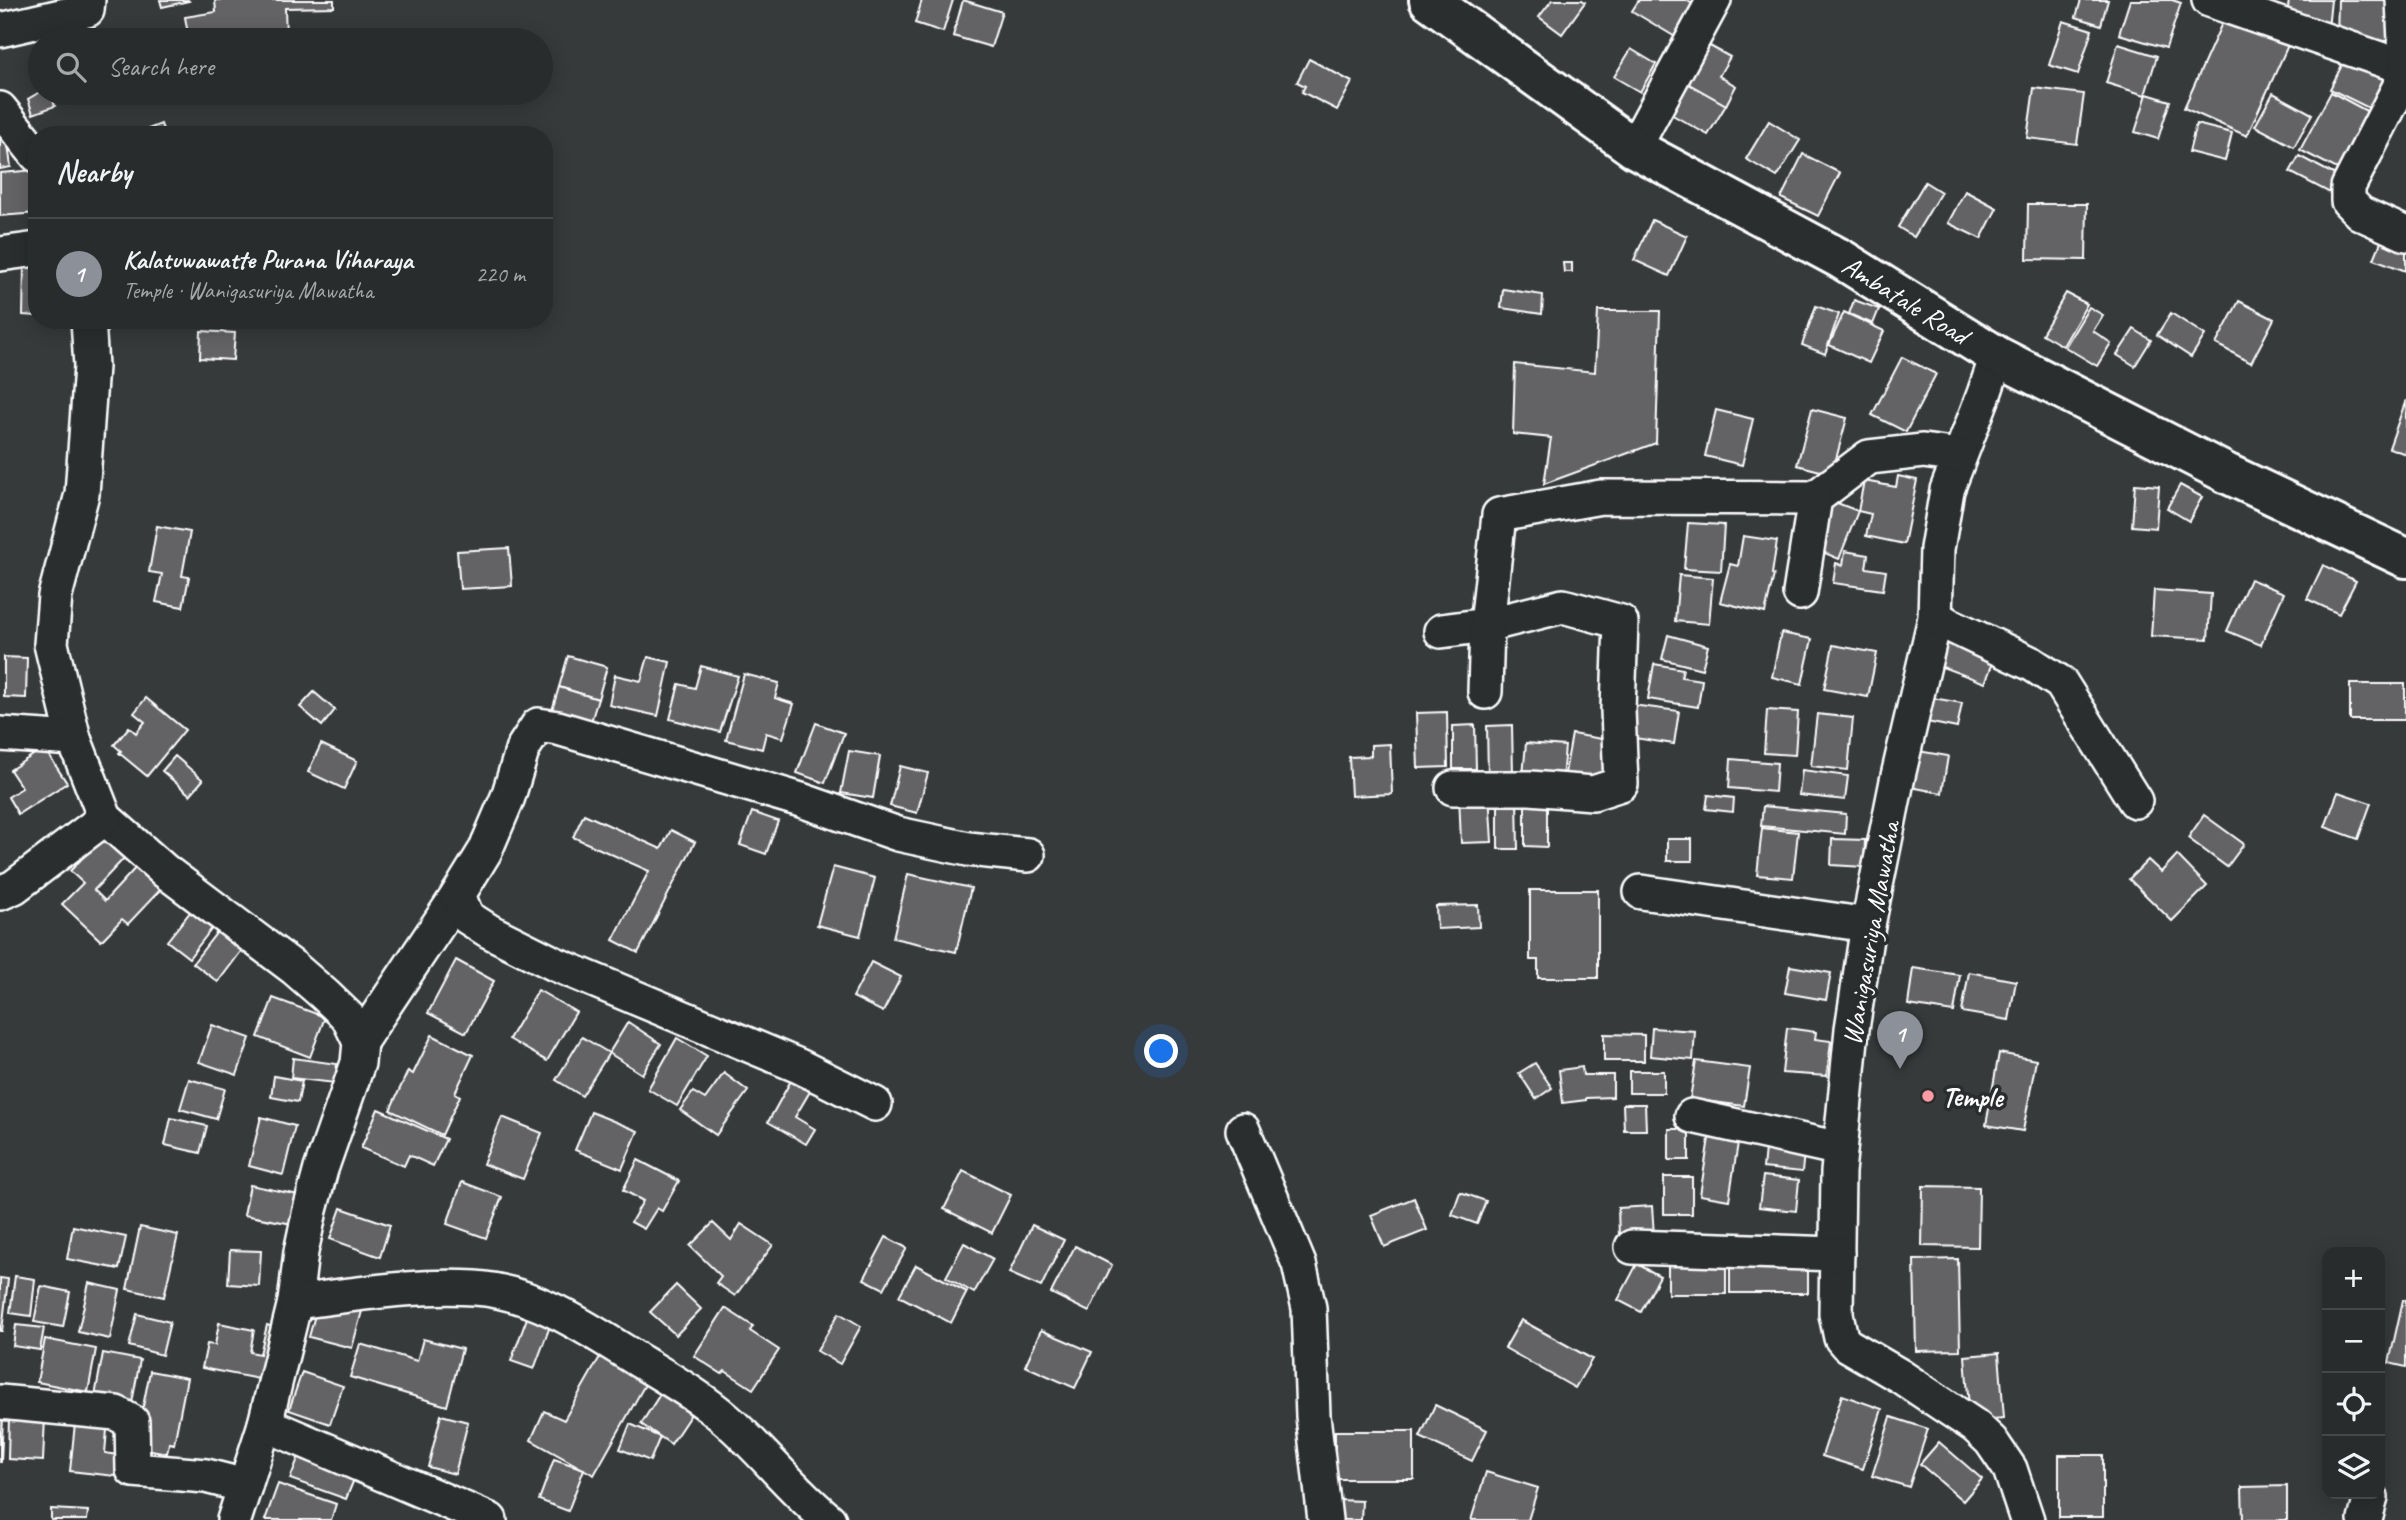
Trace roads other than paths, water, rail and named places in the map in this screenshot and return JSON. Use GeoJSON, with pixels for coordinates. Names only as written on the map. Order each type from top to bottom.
{"type":"FeatureCollection","features":[{"type":"Feature","properties":{"kind":"main road","name":"Ambatale Road"},"geometry":{"type":"LineString","coordinates":[[1429,0],[1634,148],[1840,259],[1997,356],[2228,474],[2406,558]]}},
{"type":"Feature","properties":{"kind":"street"},"geometry":{"type":"LineString","coordinates":[[0,30],[87,10],[88,0]]}},
{"type":"Feature","properties":{"kind":"street"},"geometry":{"type":"LineString","coordinates":[[1634,148],[1714,0]]}},
{"type":"Feature","properties":{"kind":"street"},"geometry":{"type":"LineString","coordinates":[[2209,0],[2406,68]]}},
{"type":"Feature","properties":{"kind":"street"},"geometry":{"type":"LineString","coordinates":[[2403,0],[2406,61]]}},
{"type":"Feature","properties":{"kind":"street"},"geometry":{"type":"LineString","coordinates":[[2406,74],[2348,187],[2348,201],[2360,213],[2406,234]]}},
{"type":"Feature","properties":{"kind":"street"},"geometry":{"type":"LineString","coordinates":[[0,109],[28,144]]}},
{"type":"Feature","properties":{"kind":"street"},"geometry":{"type":"LineString","coordinates":[[0,254],[28,249]]}},
{"type":"Feature","properties":{"kind":"street"},"geometry":{"type":"LineString","coordinates":[[89,329],[91,366],[82,494],[55,596],[51,643],[74,739],[105,818],[165,871],[326,995],[348,1017],[360,1042]]}},
{"type":"Feature","properties":{"kind":"street","name":"Wanigasuriya Mawatha"},"geometry":{"type":"LineString","coordinates":[[1997,356],[1947,490],[1937,549],[1935,618],[1898,776],[1868,925],[1852,1029],[1840,1149],[1836,1314],[1841,1338],[1847,1345],[1900,1376],[1975,1426],[1991,1441],[2010,1469],[2027,1520]]}},
{"type":"Feature","properties":{"kind":"street"},"geometry":{"type":"LineString","coordinates":[[1485,692],[1487,625],[1499,515],[1601,497],[1815,498],[1869,457],[1923,451],[1959,456]]}},
{"type":"Feature","properties":{"kind":"street"},"geometry":{"type":"LineString","coordinates":[[1800,593],[1815,498]]}},
{"type":"Feature","properties":{"kind":"street"},"geometry":{"type":"LineString","coordinates":[[1441,631],[1487,625],[1563,606],[1621,622],[1618,710],[1620,784],[1593,793],[1530,788],[1453,788]]}},
{"type":"Feature","properties":{"kind":"street"},"geometry":{"type":"LineString","coordinates":[[1935,618],[2032,664],[2061,683],[2135,801]]}},
{"type":"Feature","properties":{"kind":"street"},"geometry":{"type":"LineString","coordinates":[[234,1520],[265,1424],[295,1302],[301,1252],[313,1200],[358,1063],[360,1042],[485,851],[508,797],[523,748],[538,725],[558,728],[801,800],[898,834],[968,849],[1028,855]]}},
{"type":"Feature","properties":{"kind":"street"},"geometry":{"type":"LineString","coordinates":[[0,734],[74,739]]}},
{"type":"Feature","properties":{"kind":"street"},"geometry":{"type":"LineString","coordinates":[[0,893],[13,887],[105,818]]}},
{"type":"Feature","properties":{"kind":"street"},"geometry":{"type":"LineString","coordinates":[[1641,892],[1868,925]]}},
{"type":"Feature","properties":{"kind":"street"},"geometry":{"type":"LineString","coordinates":[[458,895],[467,917],[489,931],[555,964],[799,1066],[875,1104]]}},
{"type":"Feature","properties":{"kind":"street"},"geometry":{"type":"LineString","coordinates":[[1692,1116],[1840,1149]]}},
{"type":"Feature","properties":{"kind":"street"},"geometry":{"type":"LineString","coordinates":[[1243,1130],[1299,1264],[1309,1308],[1313,1416],[1325,1520]]}},
{"type":"Feature","properties":{"kind":"street"},"geometry":{"type":"LineString","coordinates":[[1632,1247],[1837,1254]]}},
{"type":"Feature","properties":{"kind":"street"},"geometry":{"type":"LineString","coordinates":[[295,1302],[416,1289],[475,1288],[508,1293],[537,1303],[581,1325],[724,1417],[829,1520]]}},
{"type":"Feature","properties":{"kind":"street"},"geometry":{"type":"LineString","coordinates":[[0,1402],[116,1413],[132,1422],[133,1470],[206,1476],[245,1486]]}},
{"type":"Feature","properties":{"kind":"street"},"geometry":{"type":"LineString","coordinates":[[265,1424],[490,1520]]}},
{"type":"Feature","properties":{"kind":"place","name":"Kalatuwawatte Purana Viharaya"},"geometry":{"type":"Point","coordinates":[1900,1069]}},
{"type":"Feature","properties":{"kind":"place","name":"Temple"},"geometry":{"type":"Point","coordinates":[1928,1096]}}]}
